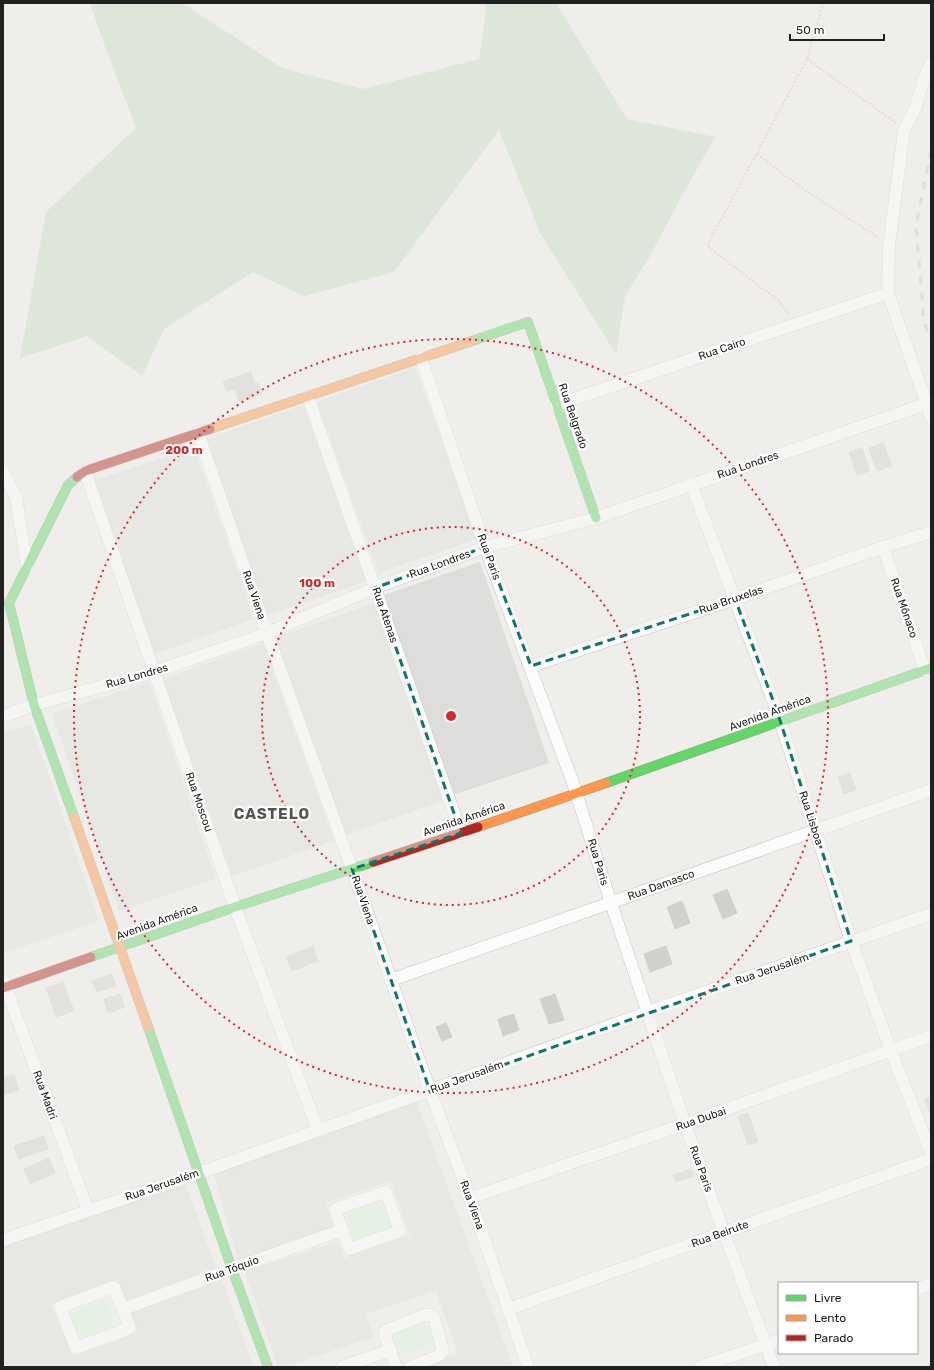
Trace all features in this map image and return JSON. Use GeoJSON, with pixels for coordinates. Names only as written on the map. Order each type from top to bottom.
{"type":"FeatureCollection","features":[{"type":"Feature","properties":{"kind":"street"},"geometry":{"type":"LineString","coordinates":[[931,63],[924,79],[915,109],[904,130],[889,246],[888,293],[931,417]]}},
{"type":"Feature","properties":{"kind":"street","name":"Rua Cairo"},"geometry":{"type":"LineString","coordinates":[[556,405],[888,293]]}},
{"type":"Feature","properties":{"kind":"street","name":"Rua Belgrado"},"geometry":{"type":"LineString","coordinates":[[421,358],[528,322],[596,518]]}},
{"type":"Feature","properties":{"kind":"street"},"geometry":{"type":"LineString","coordinates":[[268,1367],[232,1269],[34,705],[9,603],[68,485],[85,471],[421,358]]}},
{"type":"Feature","properties":{"kind":"street","name":"Rua Paris"},"geometry":{"type":"LineString","coordinates":[[421,358],[485,547],[531,666],[577,794],[611,903],[685,1124],[774,1367]]}},
{"type":"Feature","properties":{"kind":"street","name":"Rua Atenas"},"geometry":{"type":"LineString","coordinates":[[308,397],[461,833]]}},
{"type":"Feature","properties":{"kind":"street","name":"Rua Londres"},"geometry":{"type":"LineString","coordinates":[[3,716],[34,705],[154,672],[267,633],[375,588],[485,547],[596,518],[926,404]]}},
{"type":"Feature","properties":{"kind":"street","name":"Rua Viena"},"geometry":{"type":"LineString","coordinates":[[198,433],[267,633],[430,1091],[470,1198],[528,1367]]}},
{"type":"Feature","properties":{"kind":"street"},"geometry":{"type":"LineString","coordinates":[[3,471],[16,497],[27,566]]}},
{"type":"Feature","properties":{"kind":"street","name":"Rua Moscou"},"geometry":{"type":"LineString","coordinates":[[85,471],[235,907],[318,1130]]}},
{"type":"Feature","properties":{"kind":"street","name":"Rua Lisboa"},"geometry":{"type":"LineString","coordinates":[[691,484],[777,710],[851,941],[891,1051],[931,1153]]}},
{"type":"Feature","properties":{"kind":"street","name":"Rua Bruxelas"},"geometry":{"type":"LineString","coordinates":[[531,666],[735,599],[883,547],[931,532]]}},
{"type":"Feature","properties":{"kind":"street","name":"Rua Mônaco"},"geometry":{"type":"LineString","coordinates":[[883,547],[928,669]]}},
{"type":"Feature","properties":{"kind":"street","name":"Avenida América"},"geometry":{"type":"LineString","coordinates":[[4,985],[120,948],[235,907],[577,794],[928,669]]}},
{"type":"Feature","properties":{"kind":"street","name":"Rua Damasco"},"geometry":{"type":"LineString","coordinates":[[391,980],[931,790]]}},
{"type":"Feature","properties":{"kind":"street","name":"Rua Jerusalém"},"geometry":{"type":"LineString","coordinates":[[3,1240],[199,1173],[851,941],[931,914]]}},
{"type":"Feature","properties":{"kind":"street","name":"Rua Madri"},"geometry":{"type":"LineString","coordinates":[[4,985],[88,1210]]}},
{"type":"Feature","properties":{"kind":"street","name":"Rua Dubai"},"geometry":{"type":"LineString","coordinates":[[470,1198],[685,1124],[931,1036]]}},
{"type":"Feature","properties":{"kind":"street","name":"Rua Beirute"},"geometry":{"type":"LineString","coordinates":[[508,1309],[931,1159]]}},
{"type":"Feature","properties":{"kind":"street"},"geometry":{"type":"LineString","coordinates":[[386,1192],[400,1231],[349,1249],[342,1230],[335,1209],[386,1192]]}},
{"type":"Feature","properties":{"kind":"street","name":"Rua Tóquio"},"geometry":{"type":"LineString","coordinates":[[123,1309],[342,1230]]}},
{"type":"Feature","properties":{"kind":"street"},"geometry":{"type":"LineString","coordinates":[[918,1289],[931,1284]]}},
{"type":"Feature","properties":{"kind":"street"},"geometry":{"type":"LineString","coordinates":[[114,1286],[123,1309],[130,1328],[76,1348],[60,1307],[114,1286]]}},
{"type":"Feature","properties":{"kind":"street"},"geometry":{"type":"LineString","coordinates":[[396,1367],[385,1336],[385,1331],[424,1315],[432,1315],[443,1351],[438,1356],[410,1367]]}},
{"type":"Feature","properties":{"kind":"street"},"geometry":{"type":"LineString","coordinates":[[700,1367],[778,1340]]}},
{"type":"Feature","properties":{"kind":"street"},"geometry":{"type":"LineString","coordinates":[[342,1367],[391,1350]]}},
{"type":"Feature","properties":{"kind":"path"},"geometry":{"type":"LineString","coordinates":[[796,324],[778,300],[707,246],[807,59],[823,3]]}},
{"type":"Feature","properties":{"kind":"path"},"geometry":{"type":"LineString","coordinates":[[807,59],[904,130]]}},
{"type":"Feature","properties":{"kind":"path"},"geometry":{"type":"LineString","coordinates":[[757,154],[803,189],[889,246]]}},
{"type":"Feature","properties":{"kind":"highlighted area"},"geometry":{"type":"Polygon","coordinates":[[[485,547],[531,666],[735,599],[777,711],[851,941],[430,1091],[352,869],[461,833],[375,588],[485,547]]]}},
{"type":"Feature","properties":{"kind":"shaded area"},"geometry":{"type":"Polygon","coordinates":[[[415,367],[477,539],[379,573],[317,402],[415,367]]]}},
{"type":"Feature","properties":{"kind":"shaded area"},"geometry":{"type":"Polygon","coordinates":[[[303,405],[366,581],[266,616],[203,440],[303,405]]]}},
{"type":"Feature","properties":{"kind":"shaded area"},"geometry":{"type":"Polygon","coordinates":[[[194,447],[254,619],[155,654],[94,481],[194,447]]]}},
{"type":"Feature","properties":{"kind":"shaded area"},"geometry":{"type":"Polygon","coordinates":[[[480,562],[549,763],[453,795],[384,595],[480,562]]]}},
{"type":"Feature","properties":{"kind":"shaded area"},"geometry":{"type":"Polygon","coordinates":[[[375,603],[445,800],[343,836],[273,638],[375,603]]]}},
{"type":"Feature","properties":{"kind":"shaded area"},"geometry":{"type":"Polygon","coordinates":[[[263,643],[334,841],[232,876],[162,679],[263,643]]]}},
{"type":"Feature","properties":{"kind":"shaded area"},"geometry":{"type":"Polygon","coordinates":[[[149,682],[216,879],[119,911],[52,714],[149,682]]]}},
{"type":"Feature","properties":{"kind":"shaded area"},"geometry":{"type":"Polygon","coordinates":[[[31,724],[99,921],[3,953],[3,733],[31,724]]]}},
{"type":"Feature","properties":{"kind":"shaded area"},"geometry":{"type":"Polygon","coordinates":[[[416,1100],[513,1367],[415,1367],[458,1353],[436,1290],[366,1314],[374,1337],[285,1367],[278,1367],[245,1272],[338,1241],[344,1258],[410,1235],[391,1181],[325,1203],[334,1228],[238,1260],[213,1172],[416,1100]]]}},
{"type":"Feature","properties":{"kind":"shaded area"},"geometry":{"type":"Polygon","coordinates":[[[184,1180],[216,1267],[126,1302],[117,1279],[51,1305],[73,1356],[137,1333],[129,1312],[221,1278],[254,1367],[7,1367],[3,1353],[3,1245],[184,1180]]]}},
{"type":"Feature","properties":{"kind":"green space"},"geometry":{"type":"Polygon","coordinates":[[[90,3],[182,3],[282,68],[363,89],[479,59],[486,11],[485,3],[556,3],[627,119],[715,137],[650,256],[625,296],[616,354],[540,233],[499,130],[394,272],[304,296],[253,272],[164,329],[142,376],[87,336],[20,358],[46,212],[136,128],[90,3]]]}},
{"type":"Feature","properties":{"kind":"green space"},"geometry":{"type":"Polygon","coordinates":[[[382,1201],[391,1227],[355,1240],[346,1214],[382,1201]]]}},
{"type":"Feature","properties":{"kind":"green space"},"geometry":{"type":"Polygon","coordinates":[[[105,1300],[115,1326],[80,1339],[70,1313],[105,1300]]]}},
{"type":"Feature","properties":{"kind":"green space"},"geometry":{"type":"Polygon","coordinates":[[[424,1319],[434,1344],[398,1357],[389,1331],[424,1319]]]}},
{"type":"Feature","properties":{"kind":"building"},"geometry":{"type":"Polygon","coordinates":[[[251,372],[255,384],[258,383],[262,394],[239,401],[235,389],[227,391],[223,381],[251,372]]]}},
{"type":"Feature","properties":{"kind":"building"},"geometry":{"type":"Polygon","coordinates":[[[883,443],[892,466],[877,471],[869,448],[883,443]]]}},
{"type":"Feature","properties":{"kind":"building"},"geometry":{"type":"Polygon","coordinates":[[[862,448],[870,471],[857,475],[849,452],[862,448]]]}},
{"type":"Feature","properties":{"kind":"building"},"geometry":{"type":"Polygon","coordinates":[[[850,773],[856,790],[844,794],[838,777],[850,773]]]}},
{"type":"Feature","properties":{"kind":"building"},"geometry":{"type":"Polygon","coordinates":[[[727,889],[737,913],[723,919],[713,895],[727,889]]]}},
{"type":"Feature","properties":{"kind":"building"},"geometry":{"type":"Polygon","coordinates":[[[682,901],[690,923],[675,929],[667,907],[682,901]]]}},
{"type":"Feature","properties":{"kind":"building"},"geometry":{"type":"Polygon","coordinates":[[[313,946],[318,961],[292,971],[286,957],[313,946]]]}},
{"type":"Feature","properties":{"kind":"building"},"geometry":{"type":"Polygon","coordinates":[[[666,946],[672,964],[650,972],[644,954],[666,946]]]}},
{"type":"Feature","properties":{"kind":"building"},"geometry":{"type":"Polygon","coordinates":[[[112,974],[116,986],[97,992],[92,981],[112,974]]]}},
{"type":"Feature","properties":{"kind":"building"},"geometry":{"type":"Polygon","coordinates":[[[63,982],[74,1011],[56,1017],[46,988],[63,982]]]}},
{"type":"Feature","properties":{"kind":"building"},"geometry":{"type":"Polygon","coordinates":[[[120,994],[125,1007],[108,1013],[104,999],[120,994]]]}},
{"type":"Feature","properties":{"kind":"building"},"geometry":{"type":"Polygon","coordinates":[[[555,994],[564,1020],[549,1024],[540,999],[555,994]]]}},
{"type":"Feature","properties":{"kind":"building"},"geometry":{"type":"Polygon","coordinates":[[[514,1014],[519,1030],[503,1036],[498,1019],[514,1014]]]}},
{"type":"Feature","properties":{"kind":"building"},"geometry":{"type":"Polygon","coordinates":[[[446,1023],[452,1037],[442,1041],[436,1027],[446,1023]]]}},
{"type":"Feature","properties":{"kind":"building"},"geometry":{"type":"Polygon","coordinates":[[[14,1074],[19,1090],[3,1095],[3,1077],[14,1074]]]}},
{"type":"Feature","properties":{"kind":"building"},"geometry":{"type":"Polygon","coordinates":[[[931,1097],[931,1110],[929,1111],[925,1099],[931,1097]]]}},
{"type":"Feature","properties":{"kind":"building"},"geometry":{"type":"Polygon","coordinates":[[[748,1113],[758,1142],[748,1145],[738,1116],[748,1113]]]}},
{"type":"Feature","properties":{"kind":"building"},"geometry":{"type":"Polygon","coordinates":[[[44,1136],[48,1149],[19,1159],[14,1146],[44,1136]]]}},
{"type":"Feature","properties":{"kind":"building"},"geometry":{"type":"Polygon","coordinates":[[[49,1158],[55,1173],[30,1184],[24,1169],[49,1158]]]}},
{"type":"Feature","properties":{"kind":"building"},"geometry":{"type":"Polygon","coordinates":[[[691,1169],[694,1176],[676,1182],[673,1175],[691,1169]]]}},
{"type":"Feature","properties":{"kind":"railway"},"geometry":{"type":"LineString","coordinates":[[931,150],[916,226],[924,321],[931,342]]}},
{"type":"Feature","properties":{"kind":"traffic: fast"},"geometry":{"type":"LineString","coordinates":[[472,341],[528,322],[596,518]]}},
{"type":"Feature","properties":{"kind":"traffic: fast"},"geometry":{"type":"LineString","coordinates":[[74,817],[34,705],[9,603],[68,485],[77,477]]}},
{"type":"Feature","properties":{"kind":"traffic: fast"},"geometry":{"type":"LineString","coordinates":[[606,783],[931,668]]}},
{"type":"Feature","properties":{"kind":"traffic: fast"},"geometry":{"type":"LineString","coordinates":[[91,957],[235,907],[373,862]]}},
{"type":"Feature","properties":{"kind":"traffic: fast"},"geometry":{"type":"LineString","coordinates":[[148,1027],[232,1269],[268,1367]]}},
{"type":"Feature","properties":{"kind":"traffic: slow"},"geometry":{"type":"LineString","coordinates":[[210,429],[472,341]]}},
{"type":"Feature","properties":{"kind":"traffic: slow"},"geometry":{"type":"LineString","coordinates":[[478,827],[606,783]]}},
{"type":"Feature","properties":{"kind":"traffic: slow"},"geometry":{"type":"LineString","coordinates":[[74,817],[148,1027]]}},
{"type":"Feature","properties":{"kind":"traffic: jam"},"geometry":{"type":"LineString","coordinates":[[77,477],[85,471],[210,429]]}},
{"type":"Feature","properties":{"kind":"traffic: jam"},"geometry":{"type":"LineString","coordinates":[[373,862],[478,827]]}},
{"type":"Feature","properties":{"kind":"traffic: jam"},"geometry":{"type":"LineString","coordinates":[[3,988],[91,957]]}},
{"type":"Feature","properties":{"kind":"district","name":"CASTELO"},"geometry":{"type":"Point","coordinates":[272,814]}}]}
